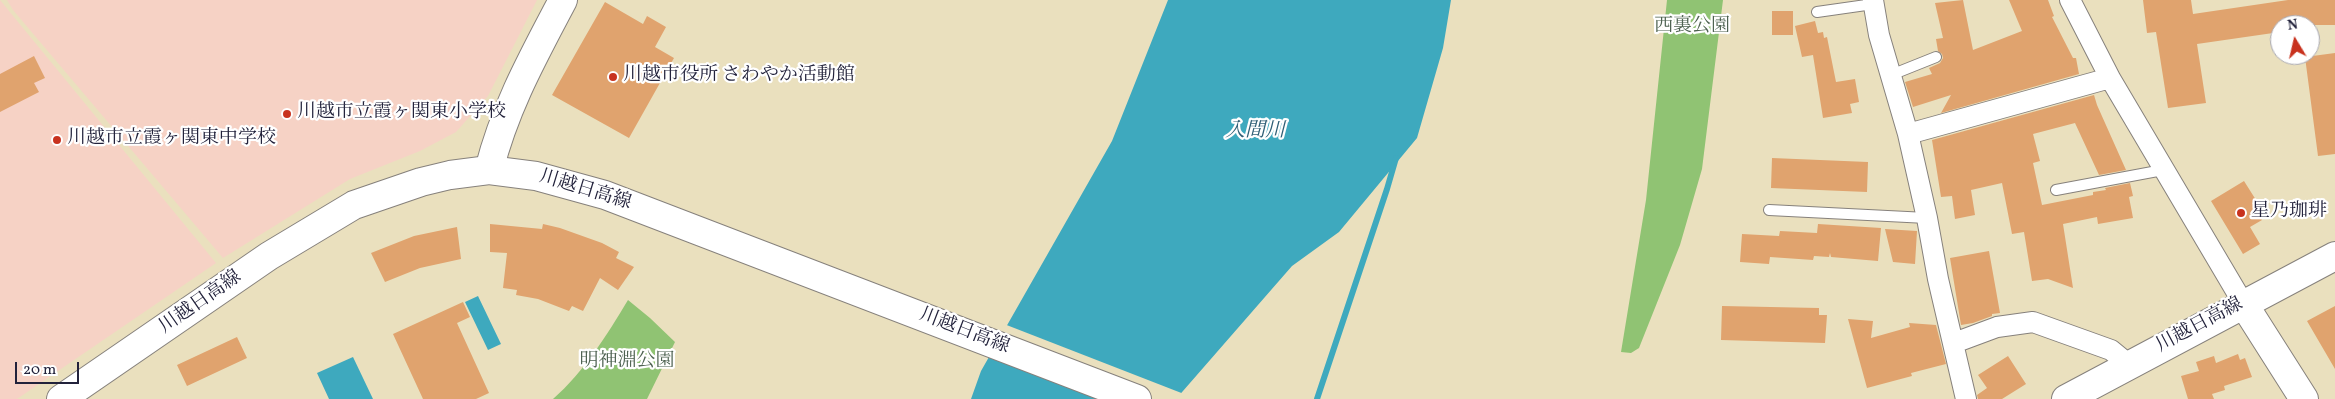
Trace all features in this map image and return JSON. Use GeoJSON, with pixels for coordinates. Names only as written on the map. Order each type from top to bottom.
{"type":"FeatureCollection","features":[{"type":"Feature","properties":{"kind":"main road"},"geometry":{"type":"LineString","coordinates":[[489,170],[511,100],[563,0]]}},
{"type":"Feature","properties":{"kind":"main road","name":"川越日高線"},"geometry":{"type":"LineString","coordinates":[[61,399],[269,256],[354,205],[421,182],[450,175],[489,170],[512,171],[572,184],[694,228],[1136,399]]}},
{"type":"Feature","properties":{"kind":"main road","name":"川越日高線"},"geometry":{"type":"LineString","coordinates":[[2066,399],[2128,364],[2335,256]]}},
{"type":"Feature","properties":{"kind":"main road"},"geometry":{"type":"LineString","coordinates":[[2243,303],[2304,399]]}},
{"type":"Feature","properties":{"kind":"street"},"geometry":{"type":"LineString","coordinates":[[2070,0],[2110,78],[2243,303]]}},
{"type":"Feature","properties":{"kind":"street"},"geometry":{"type":"LineString","coordinates":[[1873,2],[1908,134],[1927,218],[1938,279],[1966,399]]}},
{"type":"Feature","properties":{"kind":"street"},"geometry":{"type":"LineString","coordinates":[[1908,134],[2110,78]]}},
{"type":"Feature","properties":{"kind":"street"},"geometry":{"type":"LineString","coordinates":[[1954,342],[1997,327],[2033,322],[2111,350],[2128,364]]}},
{"type":"Feature","properties":{"kind":"lane"},"geometry":{"type":"LineString","coordinates":[[1817,12],[1873,2]]}},
{"type":"Feature","properties":{"kind":"lane"},"geometry":{"type":"LineString","coordinates":[[1891,75],[1936,57]]}},
{"type":"Feature","properties":{"kind":"lane"},"geometry":{"type":"LineString","coordinates":[[2056,190],[2163,170]]}},
{"type":"Feature","properties":{"kind":"lane"},"geometry":{"type":"LineString","coordinates":[[1769,210],[1927,218]]}},
{"type":"Feature","properties":{"kind":"shaded area","name":"川越市立霞ヶ関東中学校"},"geometry":{"type":"Polygon","coordinates":[[[0,0],[216,263],[17,399],[0,399],[0,0]]]}},
{"type":"Feature","properties":{"kind":"shaded area","name":"川越市立霞ヶ関東小学校"},"geometry":{"type":"Polygon","coordinates":[[[7,0],[537,0],[488,96],[456,132],[420,151],[350,179],[223,258],[13,10],[7,0]]]}},
{"type":"Feature","properties":{"kind":"green space","name":"西裏公園"},"geometry":{"type":"Polygon","coordinates":[[[1667,0],[1723,0],[1702,169],[1680,245],[1639,348],[1631,353],[1621,352],[1646,200],[1667,0]]]}},
{"type":"Feature","properties":{"kind":"green space","name":"明神淵公園"},"geometry":{"type":"Polygon","coordinates":[[[628,300],[675,342],[647,399],[553,399],[585,365],[628,300]]]}},
{"type":"Feature","properties":{"kind":"water","name":"入間川"},"geometry":{"type":"Polygon","coordinates":[[[1168,0],[1451,0],[1443,48],[1417,138],[1339,232],[1292,266],[1176,399],[971,399],[981,371],[1112,141],[1168,0]]]}},
{"type":"Feature","properties":{"kind":"water"},"geometry":{"type":"Polygon","coordinates":[[[478,296],[501,344],[488,350],[465,302],[478,296]]]}},
{"type":"Feature","properties":{"kind":"water"},"geometry":{"type":"Polygon","coordinates":[[[353,357],[373,399],[329,399],[317,373],[353,357]]]}},
{"type":"Feature","properties":{"kind":"pier"},"geometry":{"type":"Polygon","coordinates":[[[1004,324],[1184,394],[1179,399],[1104,399],[987,354],[1004,324]]]}},
{"type":"Feature","properties":{"kind":"building"},"geometry":{"type":"Polygon","coordinates":[[[1963,0],[1973,50],[2022,31],[2009,0],[2048,0],[2054,16],[2052,17],[2073,58],[2076,58],[2079,74],[1941,113],[1951,95],[1913,107],[1905,82],[1932,74],[1929,68],[1940,63],[1943,58],[1942,54],[1938,51],[1936,39],[1943,38],[1935,3],[1963,0]]]}},
{"type":"Feature","properties":{"kind":"building"},"geometry":{"type":"Polygon","coordinates":[[[2143,0],[2191,0],[2193,14],[2288,0],[2335,0],[2335,25],[2320,25],[2320,15],[2270,15],[2270,33],[2197,44],[2206,103],[2168,108],[2156,32],[2147,33],[2143,0]]]}},
{"type":"Feature","properties":{"kind":"building","name":"川越市役所 さわやか活動館"},"geometry":{"type":"Polygon","coordinates":[[[605,2],[643,24],[647,16],[666,27],[655,47],[674,58],[629,138],[552,95],[605,2]]]}},
{"type":"Feature","properties":{"kind":"building"},"geometry":{"type":"Polygon","coordinates":[[[1772,11],[1793,11],[1793,35],[1772,35],[1772,11]]]}},
{"type":"Feature","properties":{"kind":"building"},"geometry":{"type":"Polygon","coordinates":[[[1815,21],[1818,33],[1823,32],[1824,38],[1827,37],[1836,82],[1855,79],[1859,102],[1850,104],[1852,113],[1823,118],[1813,55],[1802,57],[1795,26],[1815,21]]]}},
{"type":"Feature","properties":{"kind":"building"},"geometry":{"type":"Polygon","coordinates":[[[2335,53],[2335,154],[2318,156],[2306,65],[2320,65],[2320,55],[2335,53]]]}},
{"type":"Feature","properties":{"kind":"building"},"geometry":{"type":"Polygon","coordinates":[[[34,56],[45,78],[34,83],[39,92],[0,112],[0,74],[34,56]]]}},
{"type":"Feature","properties":{"kind":"building"},"geometry":{"type":"Polygon","coordinates":[[[2094,95],[2126,170],[2099,175],[2075,123],[2033,134],[2040,161],[2033,163],[2042,205],[2093,195],[2093,192],[2106,190],[2105,188],[2130,183],[2133,196],[2129,197],[2133,218],[2098,224],[2097,217],[2063,224],[2073,288],[2048,279],[2032,281],[2024,232],[2012,234],[2002,183],[1971,190],[1975,215],[1955,219],[1952,196],[1941,197],[1932,140],[2094,95]]]}},
{"type":"Feature","properties":{"kind":"building"},"geometry":{"type":"Polygon","coordinates":[[[1772,158],[1868,162],[1867,192],[1771,188],[1772,158]]]}},
{"type":"Feature","properties":{"kind":"building"},"geometry":{"type":"Polygon","coordinates":[[[2244,181],[2256,200],[2252,203],[2262,220],[2250,227],[2260,244],[2243,254],[2211,201],[2244,181]]]}},
{"type":"Feature","properties":{"kind":"building"},"geometry":{"type":"Polygon","coordinates":[[[490,224],[542,229],[543,224],[560,228],[602,243],[619,252],[616,258],[634,267],[618,290],[600,278],[583,311],[572,306],[569,311],[538,299],[516,295],[517,290],[503,288],[507,253],[490,252],[490,224]]]}},
{"type":"Feature","properties":{"kind":"building"},"geometry":{"type":"Polygon","coordinates":[[[1818,224],[1881,228],[1878,261],[1831,257],[1830,253],[1829,257],[1814,256],[1813,260],[1770,257],[1769,264],[1740,262],[1742,234],[1779,236],[1780,231],[1817,233],[1818,224]]]}},
{"type":"Feature","properties":{"kind":"building"},"geometry":{"type":"Polygon","coordinates":[[[457,227],[461,259],[420,268],[385,282],[371,253],[414,236],[457,227]]]}},
{"type":"Feature","properties":{"kind":"building"},"geometry":{"type":"Polygon","coordinates":[[[1885,229],[1917,231],[1915,264],[1893,262],[1885,229]]]}},
{"type":"Feature","properties":{"kind":"building"},"geometry":{"type":"Polygon","coordinates":[[[1989,251],[2000,313],[1992,314],[1992,316],[1973,323],[1961,325],[1950,258],[1989,251]]]}},
{"type":"Feature","properties":{"kind":"building"},"geometry":{"type":"Polygon","coordinates":[[[463,302],[470,317],[457,323],[489,393],[476,399],[423,399],[393,334],[463,302]]]}},
{"type":"Feature","properties":{"kind":"building"},"geometry":{"type":"Polygon","coordinates":[[[1722,306],[1819,308],[1819,315],[1827,315],[1825,343],[1721,340],[1722,306]]]}},
{"type":"Feature","properties":{"kind":"building"},"geometry":{"type":"Polygon","coordinates":[[[2335,306],[2335,369],[2307,321],[2335,306]]]}},
{"type":"Feature","properties":{"kind":"building"},"geometry":{"type":"Polygon","coordinates":[[[1848,319],[1873,321],[1871,338],[1910,327],[1909,323],[1936,325],[1946,364],[1911,373],[1912,376],[1867,388],[1848,319]]]}},
{"type":"Feature","properties":{"kind":"building"},"geometry":{"type":"Polygon","coordinates":[[[237,337],[247,358],[187,386],[177,365],[237,337]]]}},
{"type":"Feature","properties":{"kind":"building"},"geometry":{"type":"Polygon","coordinates":[[[2238,354],[2240,360],[2245,358],[2252,377],[2224,386],[2225,390],[2212,394],[2214,399],[2188,399],[2181,376],[2199,371],[2196,362],[2214,356],[2216,363],[2238,354]]]}},
{"type":"Feature","properties":{"kind":"building"},"geometry":{"type":"Polygon","coordinates":[[[2008,356],[2026,384],[2002,399],[1978,399],[1977,395],[1987,388],[1978,375],[2008,356]]]}},
{"type":"Feature","properties":{"kind":"waterway"},"geometry":{"type":"LineString","coordinates":[[1317,399],[1396,158]]}},
{"type":"Feature","properties":{"kind":"place","name":"川越市役所 さわやか活動館"},"geometry":{"type":"Point","coordinates":[613,77]}},
{"type":"Feature","properties":{"kind":"place","name":"川越市立霞ヶ関東小学校"},"geometry":{"type":"Point","coordinates":[287,114]}},
{"type":"Feature","properties":{"kind":"place","name":"川越市立霞ヶ関東中学校"},"geometry":{"type":"Point","coordinates":[57,140]}},
{"type":"Feature","properties":{"kind":"place","name":"星乃珈琲"},"geometry":{"type":"Point","coordinates":[2241,213]}}]}
